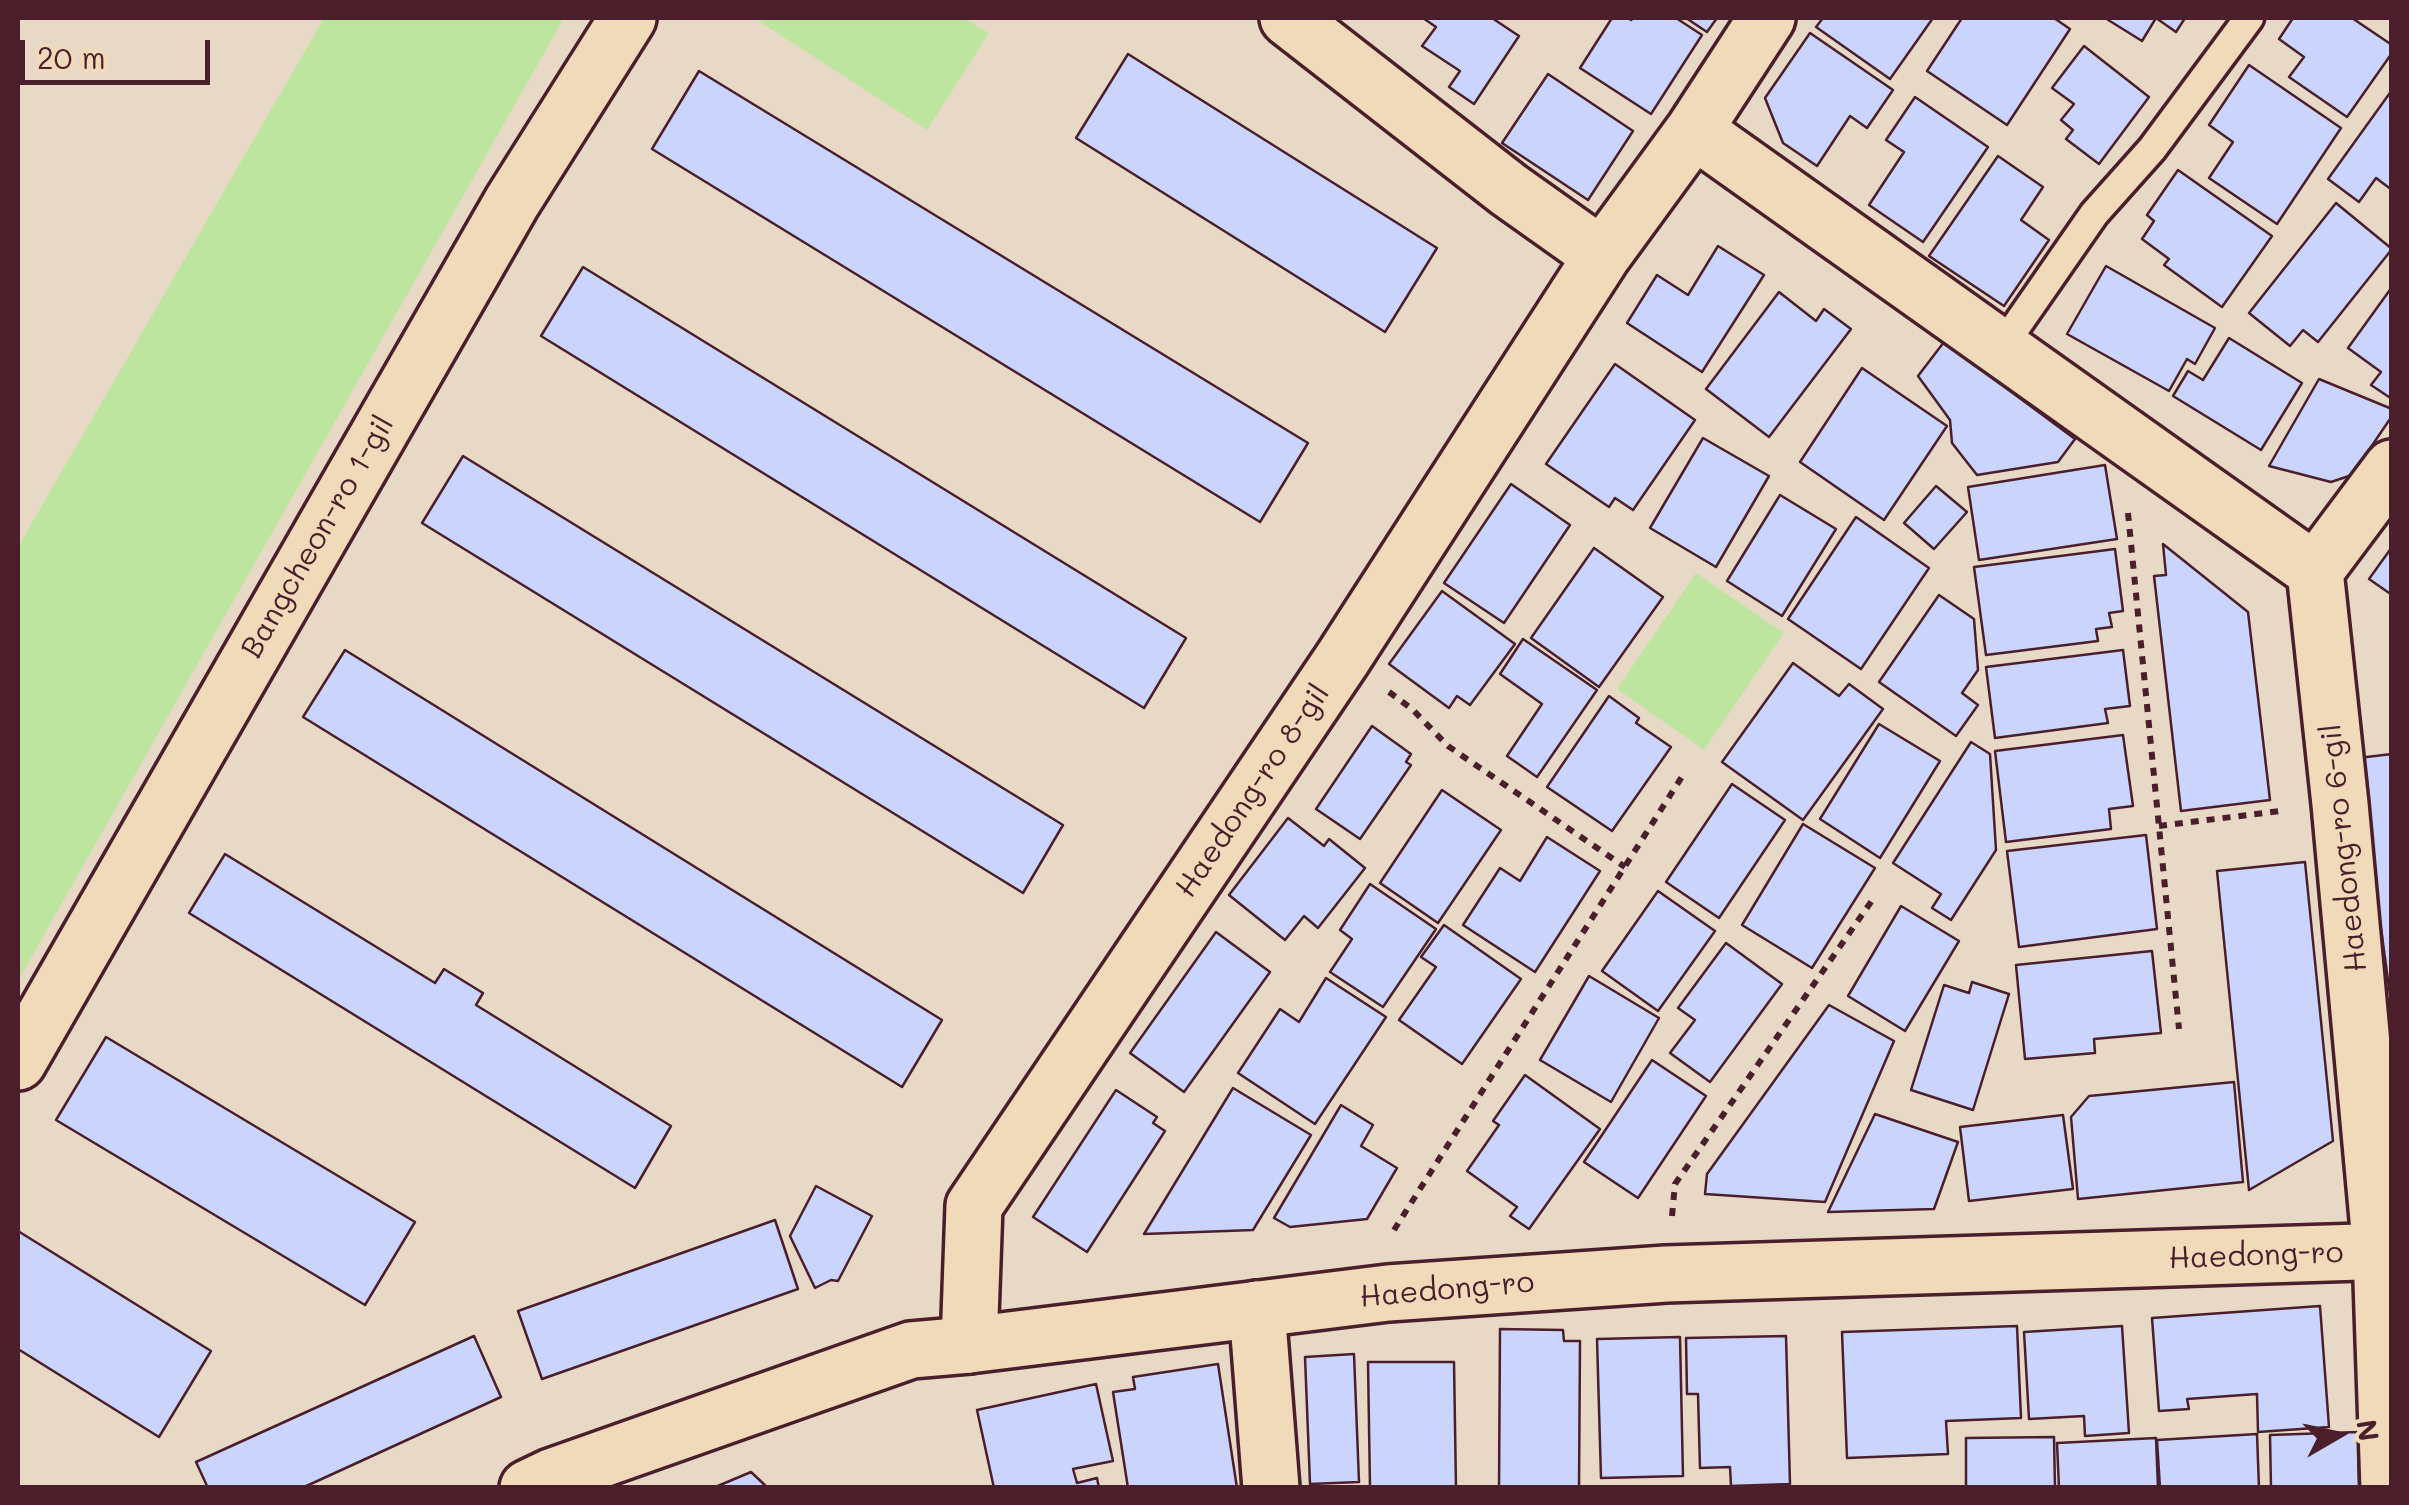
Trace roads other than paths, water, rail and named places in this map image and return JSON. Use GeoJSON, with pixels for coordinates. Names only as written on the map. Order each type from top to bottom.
{"type":"FeatureCollection","features":[{"type":"Feature","properties":{"kind":"street","name":"Bangcheon-ro 1-gil"},"geometry":{"type":"LineString","coordinates":[[18,1062],[512,202],[628,18]]}},
{"type":"Feature","properties":{"kind":"street"},"geometry":{"type":"LineString","coordinates":[[1288,18],[1509,190],[1602,256]]}},
{"type":"Feature","properties":{"kind":"street","name":"Haedong-ro 8-gil"},"geometry":{"type":"LineString","coordinates":[[969,1345],[974,1206],[1343,658],[1602,256],[1694,130],[1767,18]]}},
{"type":"Feature","properties":{"kind":"street"},"geometry":{"type":"LineString","coordinates":[[1694,130],[2315,571],[2392,468]]}},
{"type":"Feature","properties":{"kind":"street","name":"Haedong-ro 6-gil"},"geometry":{"type":"LineString","coordinates":[[2315,571],[2386,1252],[2389,1488]]}},
{"type":"Feature","properties":{"kind":"street","name":"Haedong-ro"},"geometry":{"type":"LineString","coordinates":[[528,1488],[911,1350],[1388,1293],[1666,1274],[2386,1252]]}},
{"type":"Feature","properties":{"kind":"street"},"geometry":{"type":"LineString","coordinates":[[1257,1309],[1271,1488]]}},
{"type":"Feature","properties":{"kind":"lane"},"geometry":{"type":"LineString","coordinates":[[2001,348],[2094,214],[2152,149],[2248,18]]}}]}
